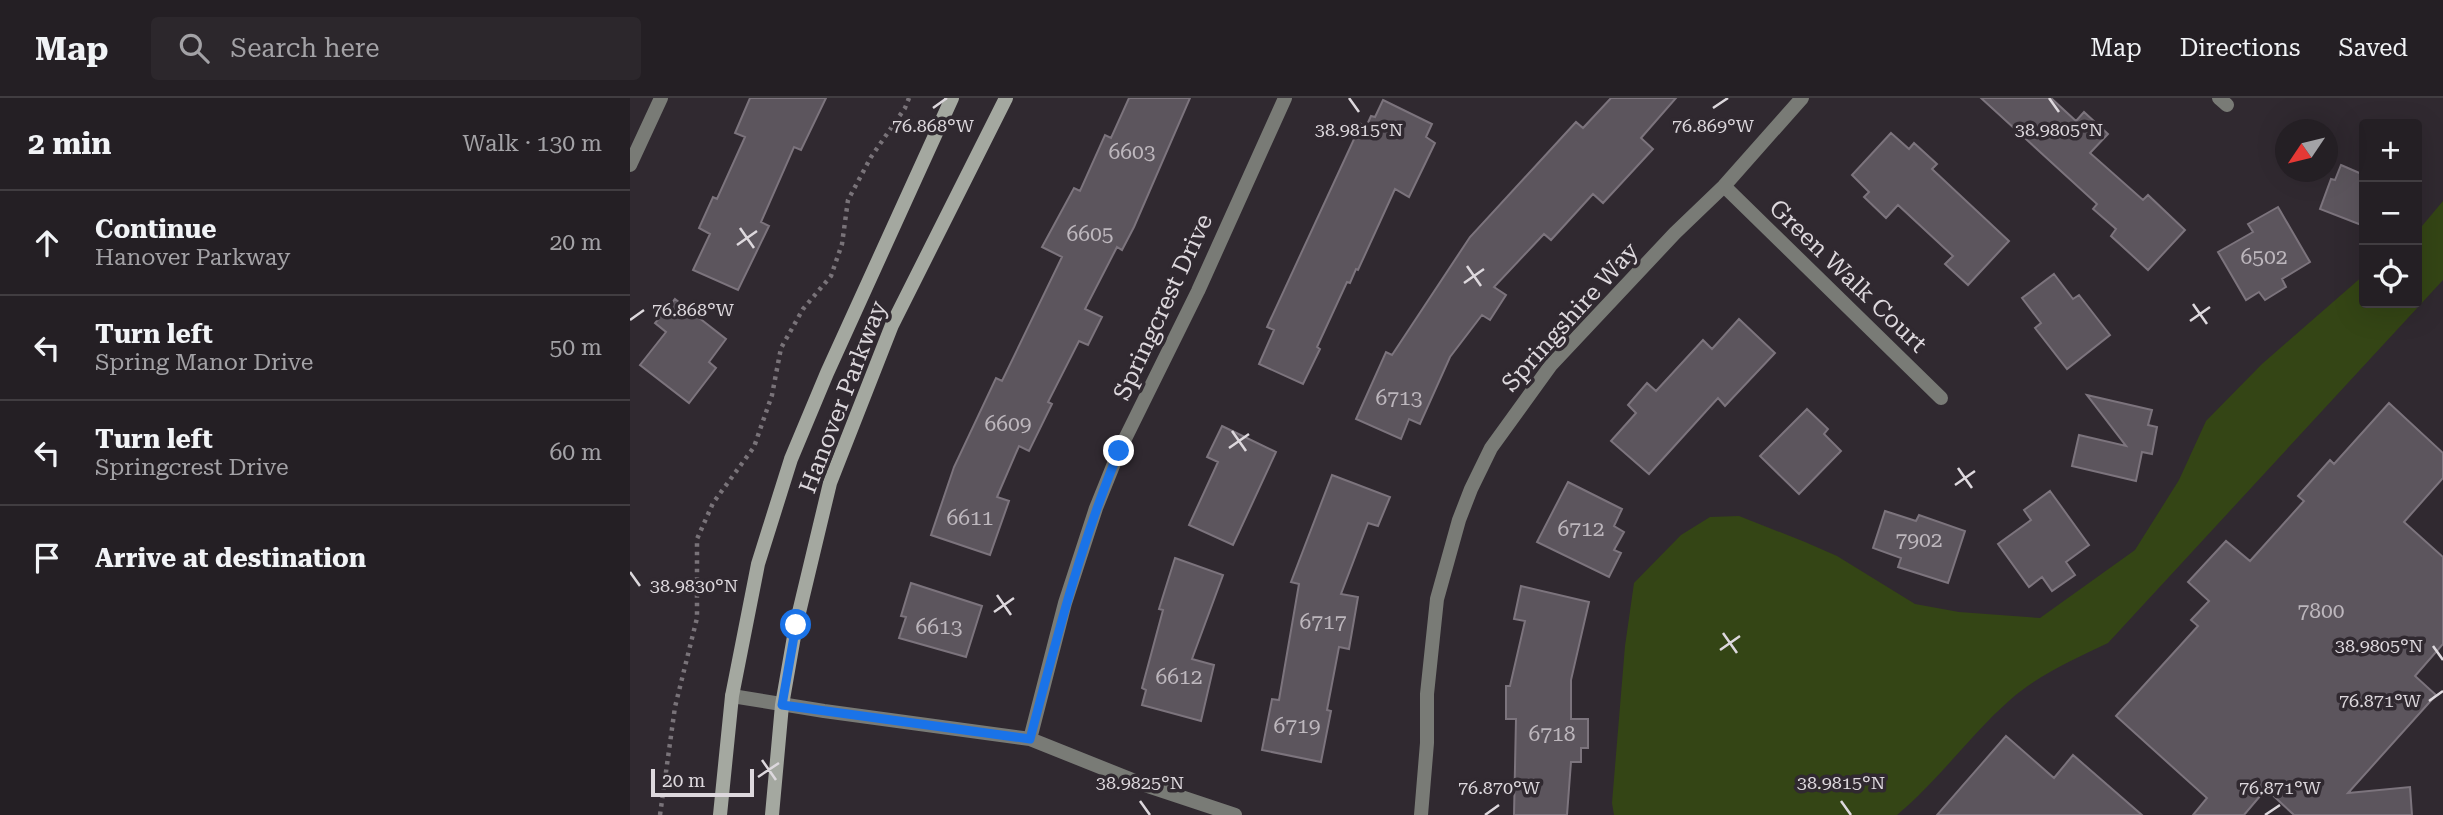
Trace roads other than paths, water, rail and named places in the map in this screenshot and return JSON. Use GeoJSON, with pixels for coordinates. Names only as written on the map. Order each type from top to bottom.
{"type":"FeatureCollection","features":[{"type":"Feature","properties":{"kind":"street"},"geometry":{"type":"LineString","coordinates":[[630,165],[661,98]]}},
{"type":"Feature","properties":{"kind":"street","name":"Hanover Parkway"},"geometry":{"type":"LineString","coordinates":[[720,815],[720,790],[732,696],[758,564],[791,459],[827,373],[952,98]]}},
{"type":"Feature","properties":{"kind":"street","name":"Hanover Parkway"},"geometry":{"type":"LineString","coordinates":[[772,815],[782,705],[796,625],[830,483],[892,325],[1006,98]]}},
{"type":"Feature","properties":{"kind":"street","name":"Springcrest Drive"},"geometry":{"type":"LineString","coordinates":[[1030,739],[1065,603],[1096,508],[1119,451],[1198,291],[1285,98]]}},
{"type":"Feature","properties":{"kind":"street","name":"Springshire Way"},"geometry":{"type":"LineString","coordinates":[[1421,815],[1427,743],[1427,694],[1437,599],[1451,543],[1471,489],[1492,448],[1551,365],[1675,233],[1724,186],[1802,98]]}},
{"type":"Feature","properties":{"kind":"street","name":"Green Walk Court"},"geometry":{"type":"LineString","coordinates":[[1724,186],[1941,398]]}},
{"type":"Feature","properties":{"kind":"street"},"geometry":{"type":"LineString","coordinates":[[732,696],[1030,739],[1145,785],[1236,815]]}}]}
